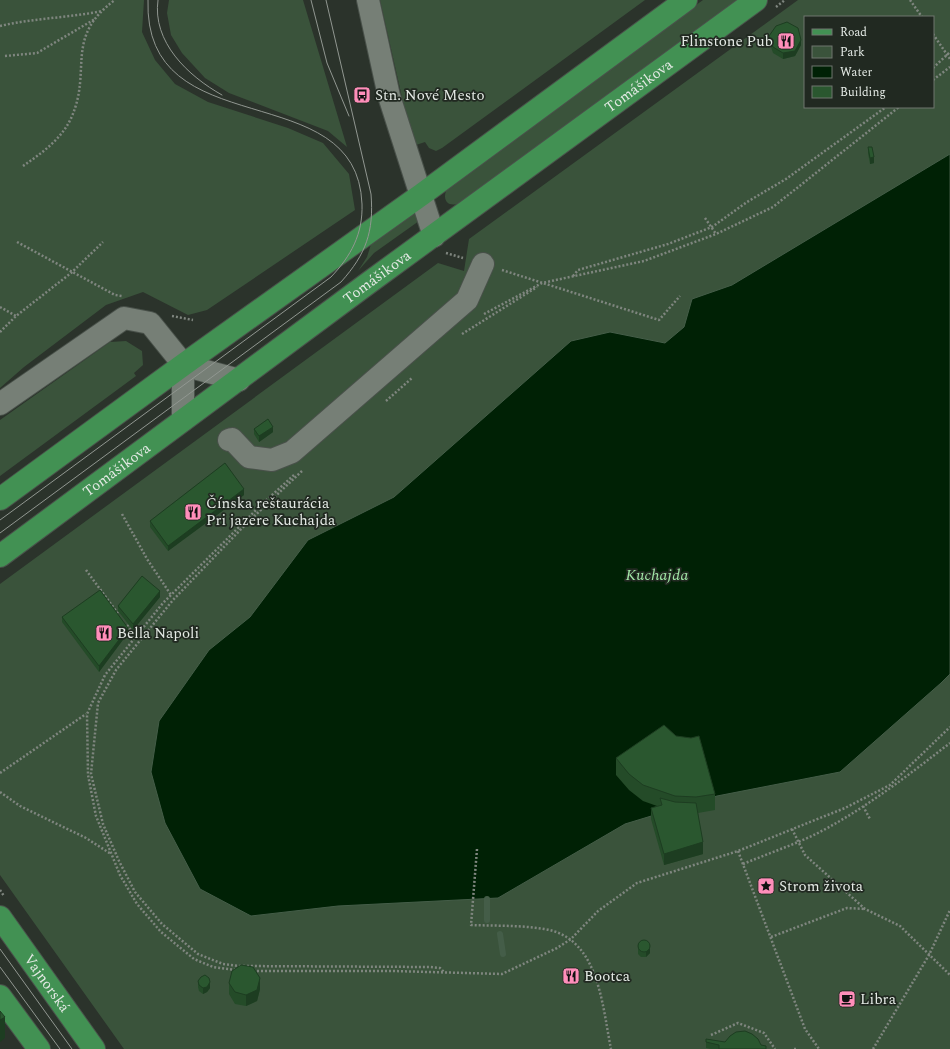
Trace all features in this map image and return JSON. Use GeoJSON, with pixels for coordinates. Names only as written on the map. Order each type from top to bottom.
{"type":"FeatureCollection","features":[{"type":"Feature","properties":{"kind":"main road"},"geometry":{"type":"LineString","coordinates":[[0,499],[183,365],[421,195],[686,0]]}},
{"type":"Feature","properties":{"kind":"main road","name":"Tomášikova"},"geometry":{"type":"LineString","coordinates":[[0,556],[239,380],[438,244],[756,0]]}},
{"type":"Feature","properties":{"kind":"main road","name":"Vajnorská"},"geometry":{"type":"LineString","coordinates":[[0,918],[94,1049]]}},
{"type":"Feature","properties":{"kind":"main road"},"geometry":{"type":"LineString","coordinates":[[0,996],[39,1049]]}},
{"type":"Feature","properties":{"kind":"lane"},"geometry":{"type":"LineString","coordinates":[[368,0],[374,38],[389,96],[438,244]]}},
{"type":"Feature","properties":{"kind":"lane"},"geometry":{"type":"LineString","coordinates":[[229,440],[232,438],[249,457],[272,460],[292,452],[467,300],[483,264]]}},
{"type":"Feature","properties":{"kind":"lane"},"geometry":{"type":"LineString","coordinates":[[0,404],[124,318],[150,323],[183,365],[239,380]]}},
{"type":"Feature","properties":{"kind":"lane"},"geometry":{"type":"LineString","coordinates":[[183,365],[183,420]]}},
{"type":"Feature","properties":{"kind":"path"},"geometry":{"type":"LineString","coordinates":[[23,166],[49,147],[62,133],[72,117],[78,97],[83,43],[87,30],[115,0]]}},
{"type":"Feature","properties":{"kind":"path"},"geometry":{"type":"LineString","coordinates":[[910,0],[921,16]]}},
{"type":"Feature","properties":{"kind":"path"},"geometry":{"type":"LineString","coordinates":[[0,26],[30,20],[67,18],[104,11]]}},
{"type":"Feature","properties":{"kind":"path"},"geometry":{"type":"LineString","coordinates":[[5,56],[37,53],[97,18]]}},
{"type":"Feature","properties":{"kind":"path"},"geometry":{"type":"LineString","coordinates":[[934,35],[949,54],[950,59]]}},
{"type":"Feature","properties":{"kind":"path"},"geometry":{"type":"LineString","coordinates":[[934,67],[949,54]]}},
{"type":"Feature","properties":{"kind":"path"},"geometry":{"type":"LineString","coordinates":[[934,79],[950,67]]}},
{"type":"Feature","properties":{"kind":"path"},"geometry":{"type":"LineString","coordinates":[[572,276],[578,270],[668,244],[712,227],[747,202],[786,179],[885,108]]}},
{"type":"Feature","properties":{"kind":"path"},"geometry":{"type":"LineString","coordinates":[[480,317],[542,283],[644,261],[716,234],[773,207],[898,108]]}},
{"type":"Feature","properties":{"kind":"path"},"geometry":{"type":"LineString","coordinates":[[705,218],[716,234]]}},
{"type":"Feature","properties":{"kind":"path"},"geometry":{"type":"LineString","coordinates":[[17,242],[71,273]]}},
{"type":"Feature","properties":{"kind":"path"},"geometry":{"type":"LineString","coordinates":[[0,332],[16,316],[71,273],[103,242]]}},
{"type":"Feature","properties":{"kind":"path"},"geometry":{"type":"LineString","coordinates":[[438,244],[483,264],[659,320],[680,296]]}},
{"type":"Feature","properties":{"kind":"path"},"geometry":{"type":"LineString","coordinates":[[456,338],[542,283]]}},
{"type":"Feature","properties":{"kind":"path"},"geometry":{"type":"LineString","coordinates":[[0,307],[16,316]]}},
{"type":"Feature","properties":{"kind":"path"},"geometry":{"type":"LineString","coordinates":[[385,402],[413,376]]}},
{"type":"Feature","properties":{"kind":"path"},"geometry":{"type":"LineString","coordinates":[[308,466],[246,524],[173,600],[116,670],[104,689],[98,702],[91,761],[91,774],[103,824],[119,861],[135,892],[171,932],[198,954],[210,960],[240,966],[430,967],[440,968],[445,972]]}},
{"type":"Feature","properties":{"kind":"path"},"geometry":{"type":"LineString","coordinates":[[302,468],[261,505],[171,595],[135,636],[105,675],[87,714],[88,775],[96,816],[120,875],[137,904],[161,932],[194,960],[213,967],[245,971],[445,972],[502,974],[557,948],[571,939],[598,911],[637,883],[738,851],[844,808],[890,785],[950,727]]}},
{"type":"Feature","properties":{"kind":"path"},"geometry":{"type":"LineString","coordinates":[[122,514],[147,559],[171,595]]}},
{"type":"Feature","properties":{"kind":"path"},"geometry":{"type":"LineString","coordinates":[[86,570],[121,618]]}},
{"type":"Feature","properties":{"kind":"path"},"geometry":{"type":"LineString","coordinates":[[126,624],[135,636]]}},
{"type":"Feature","properties":{"kind":"path"},"geometry":{"type":"LineString","coordinates":[[0,773],[87,714]]}},
{"type":"Feature","properties":{"kind":"path"},"geometry":{"type":"LineString","coordinates":[[743,864],[816,834],[895,786],[950,743]]}},
{"type":"Feature","properties":{"kind":"path"},"geometry":{"type":"LineString","coordinates":[[0,792],[20,806],[86,838],[111,854]]}},
{"type":"Feature","properties":{"kind":"path"},"geometry":{"type":"LineString","coordinates":[[863,806],[870,819]]}},
{"type":"Feature","properties":{"kind":"path"},"geometry":{"type":"LineString","coordinates":[[792,829],[805,855],[865,909],[900,926],[950,975]]}},
{"type":"Feature","properties":{"kind":"path"},"geometry":{"type":"LineString","coordinates":[[477,849],[471,925],[545,929],[571,939],[588,958],[598,984],[611,1049]]}},
{"type":"Feature","properties":{"kind":"path"},"geometry":{"type":"LineString","coordinates":[[738,851],[805,1029],[819,1049]]}},
{"type":"Feature","properties":{"kind":"path"},"geometry":{"type":"LineString","coordinates":[[771,937],[847,908],[865,909]]}},
{"type":"Feature","properties":{"kind":"path"},"geometry":{"type":"LineString","coordinates":[[872,1049],[929,955],[950,910]]}},
{"type":"Feature","properties":{"kind":"path"},"geometry":{"type":"LineString","coordinates":[[711,1035],[738,1023],[764,1033],[775,1049]]}},
{"type":"Feature","properties":{"kind":"green space"},"geometry":{"type":"Polygon","coordinates":[[[0,0],[144,0],[142,32],[155,60],[175,84],[208,102],[288,128],[323,143],[349,174],[355,210],[207,310],[188,315],[143,292],[106,305],[24,367],[0,388],[0,0]]]}},
{"type":"Feature","properties":{"kind":"green space"},"geometry":{"type":"Polygon","coordinates":[[[169,0],[303,0],[347,147],[328,131],[229,93],[205,78],[182,53],[171,35],[167,13],[169,0]]]}},
{"type":"Feature","properties":{"kind":"green space"},"geometry":{"type":"Polygon","coordinates":[[[380,0],[645,0],[436,151],[429,148],[425,142],[413,146],[380,0]]]}},
{"type":"Feature","properties":{"kind":"green space"},"geometry":{"type":"Polygon","coordinates":[[[703,0],[738,0],[461,203],[451,204],[446,201],[445,194],[449,185],[703,0]]]}},
{"type":"Feature","properties":{"kind":"green space"},"geometry":{"type":"Polygon","coordinates":[[[798,0],[950,0],[950,1049],[124,1049],[0,875],[0,584],[438,263],[464,271],[469,239],[798,0]]]}},
{"type":"Feature","properties":{"kind":"green space"},"geometry":{"type":"Polygon","coordinates":[[[422,204],[419,221],[374,253],[358,271],[367,257],[372,241],[422,204]]]}},
{"type":"Feature","properties":{"kind":"green space"},"geometry":{"type":"Polygon","coordinates":[[[126,341],[142,351],[143,365],[134,373],[136,376],[0,476],[0,420],[110,342],[126,341]]]}},
{"type":"Feature","properties":{"kind":"water","name":"Kuchajda"},"geometry":{"type":"Polygon","coordinates":[[[950,154],[950,674],[941,683],[840,772],[717,796],[625,824],[498,898],[338,906],[251,916],[200,889],[165,823],[151,772],[159,721],[209,650],[250,617],[308,540],[394,497],[571,341],[610,332],[665,343],[684,327],[692,299],[732,285],[950,154]]]}},
{"type":"Feature","properties":{"kind":"building"},"geometry":{"type":"Polygon","coordinates":[[[787,22],[798,28],[801,40],[795,51],[783,53],[773,47],[769,36],[776,26],[787,22]]]}},
{"type":"Feature","properties":{"kind":"building"},"geometry":{"type":"Polygon","coordinates":[[[868,147],[872,147],[874,157],[870,158],[868,147]]]}},
{"type":"Feature","properties":{"kind":"building"},"geometry":{"type":"Polygon","coordinates":[[[268,419],[273,427],[259,436],[254,429],[268,419]]]}},
{"type":"Feature","properties":{"kind":"building"},"geometry":{"type":"Polygon","coordinates":[[[225,463],[244,489],[168,546],[150,521],[225,463]]]}},
{"type":"Feature","properties":{"kind":"building"},"geometry":{"type":"Polygon","coordinates":[[[142,576],[160,591],[133,624],[118,606],[142,576]]]}},
{"type":"Feature","properties":{"kind":"building"},"geometry":{"type":"Polygon","coordinates":[[[100,590],[128,628],[99,666],[62,617],[100,590]]]}},
{"type":"Feature","properties":{"kind":"building"},"geometry":{"type":"Polygon","coordinates":[[[664,725],[676,736],[691,738],[699,736],[715,794],[696,797],[675,796],[643,785],[629,774],[616,758],[664,725]]]}},
{"type":"Feature","properties":{"kind":"building"},"geometry":{"type":"Polygon","coordinates":[[[660,798],[675,802],[696,803],[703,842],[664,854],[651,808],[662,805],[660,798]]]}},
{"type":"Feature","properties":{"kind":"building"},"geometry":{"type":"Polygon","coordinates":[[[644,940],[648,942],[650,946],[648,950],[644,952],[640,950],[638,946],[640,942],[644,940]]]}},
{"type":"Feature","properties":{"kind":"building"},"geometry":{"type":"Polygon","coordinates":[[[241,965],[253,967],[260,978],[257,990],[246,995],[235,992],[229,983],[232,971],[241,965]]]}},
{"type":"Feature","properties":{"kind":"building"},"geometry":{"type":"Polygon","coordinates":[[[205,975],[209,978],[210,982],[207,987],[203,988],[199,985],[198,981],[205,975]]]}},
{"type":"Feature","properties":{"kind":"building"},"geometry":{"type":"Polygon","coordinates":[[[0,1011],[5,1017],[0,1020],[0,1011]]]}},
{"type":"Feature","properties":{"kind":"building"},"geometry":{"type":"Polygon","coordinates":[[[745,1031],[758,1039],[761,1045],[766,1046],[766,1049],[719,1049],[719,1045],[706,1042],[706,1039],[725,1042],[736,1032],[745,1031]]]}},
{"type":"Feature","properties":{"kind":"waterway"},"geometry":{"type":"LineString","coordinates":[[487,899],[487,920]]}},
{"type":"Feature","properties":{"kind":"waterway"},"geometry":{"type":"LineString","coordinates":[[500,934],[503,954]]}},
{"type":"Feature","properties":{"kind":"tram line"},"geometry":{"type":"LineString","coordinates":[[0,520],[331,277],[350,253],[358,235],[362,215],[362,204],[351,164],[326,138],[291,121],[212,95],[179,76],[156,46],[148,0]]}},
{"type":"Feature","properties":{"kind":"tram line"},"geometry":{"type":"LineString","coordinates":[[158,0],[158,15],[161,30],[167,44],[175,56],[185,68],[197,78],[222,95]]}},
{"type":"Feature","properties":{"kind":"tram line"},"geometry":{"type":"LineString","coordinates":[[311,0],[327,63],[349,116]]}},
{"type":"Feature","properties":{"kind":"tram line"},"geometry":{"type":"LineString","coordinates":[[0,533],[341,282],[357,262],[369,231],[372,208],[371,194],[326,0]]}},
{"type":"Feature","properties":{"kind":"tram line"},"geometry":{"type":"LineString","coordinates":[[0,949],[72,1049]]}},
{"type":"Feature","properties":{"kind":"tram line"},"geometry":{"type":"LineString","coordinates":[[0,967],[60,1049]]}},
{"type":"Feature","properties":{"kind":"place","name":"Flinstone Pub"},"geometry":{"type":"Point","coordinates":[786,41]}},
{"type":"Feature","properties":{"kind":"place","name":"Stn. Nové Mesto"},"geometry":{"type":"Point","coordinates":[362,95]}},
{"type":"Feature","properties":{"kind":"place","name":"Čínska reštaurácia Pri jazere Kuchajda"},"geometry":{"type":"Point","coordinates":[193,512]}},
{"type":"Feature","properties":{"kind":"place","name":"Bella Napoli"},"geometry":{"type":"Point","coordinates":[104,633]}},
{"type":"Feature","properties":{"kind":"place","name":"Strom života"},"geometry":{"type":"Point","coordinates":[766,886]}},
{"type":"Feature","properties":{"kind":"place","name":"Bootca"},"geometry":{"type":"Point","coordinates":[571,976]}},
{"type":"Feature","properties":{"kind":"place","name":"Libra"},"geometry":{"type":"Point","coordinates":[847,999]}}]}
